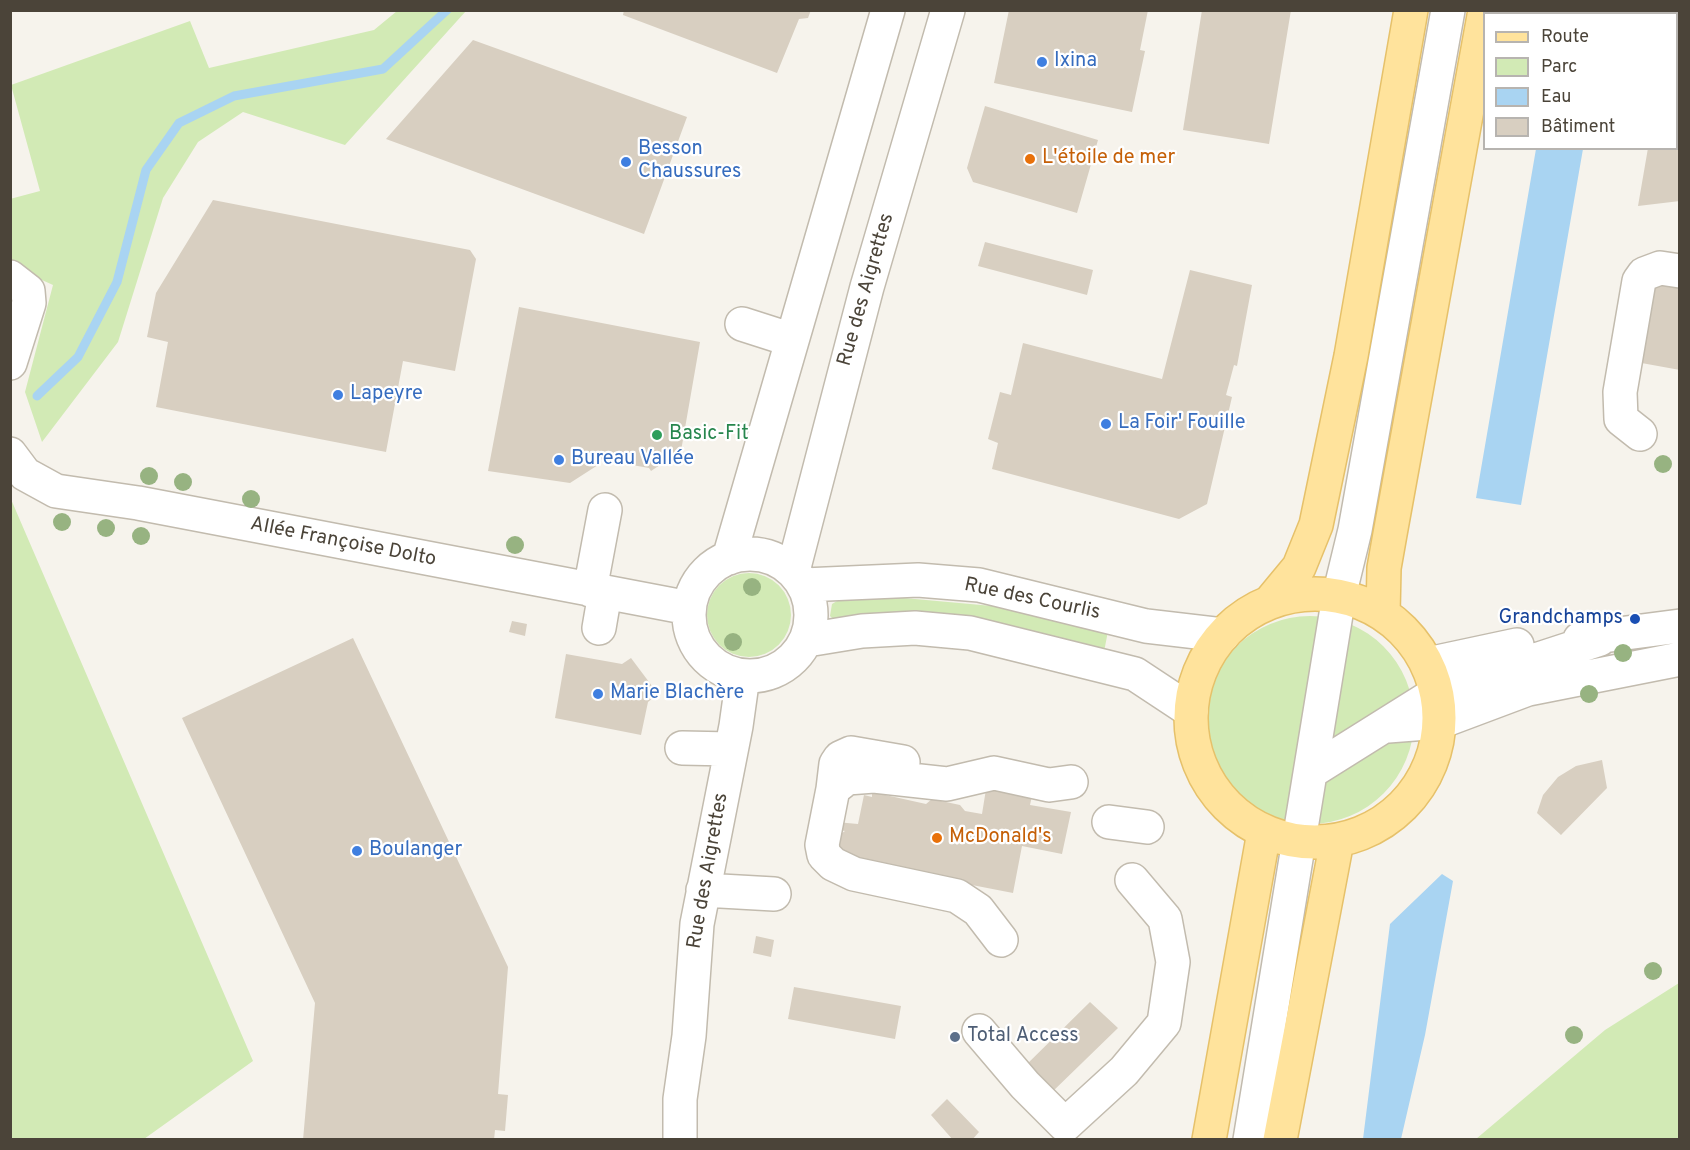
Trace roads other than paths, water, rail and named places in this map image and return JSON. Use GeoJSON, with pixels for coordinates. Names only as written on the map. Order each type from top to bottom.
{"type":"FeatureCollection","features":[{"type":"Feature","properties":{"kind":"main road"},"geometry":{"type":"LineString","coordinates":[[1270,602],[1299,567],[1316,525],[1355,334],[1411,10]]}},
{"type":"Feature","properties":{"kind":"main road"},"geometry":{"type":"LineString","coordinates":[[1383,614],[1384,568],[1483,24]]}},
{"type":"Feature","properties":{"kind":"main road"},"geometry":{"type":"LineString","coordinates":[[1304,594],[1339,596],[1362,603],[1383,614],[1409,636],[1435,693],[1435,756],[1420,786],[1398,812],[1370,831],[1337,841],[1300,842],[1264,832],[1234,813],[1209,783],[1192,738],[1191,711],[1196,683],[1207,657],[1223,635],[1245,616],[1270,602],[1304,594]]}},
{"type":"Feature","properties":{"kind":"main road"},"geometry":{"type":"LineString","coordinates":[[1209,1140],[1264,832]]}},
{"type":"Feature","properties":{"kind":"main road"},"geometry":{"type":"LineString","coordinates":[[1280,1140],[1337,841]]}},
{"type":"Feature","properties":{"kind":"street"},"geometry":{"type":"LineString","coordinates":[[729,558],[888,10]]}},
{"type":"Feature","properties":{"kind":"street","name":"Rue des Aigrettes"},"geometry":{"type":"LineString","coordinates":[[807,640],[812,621],[811,602],[799,578],[867,287],[948,10]]}},
{"type":"Feature","properties":{"kind":"street"},"geometry":{"type":"LineString","coordinates":[[1250,1140],[1339,596],[1355,530],[1448,10]]}},
{"type":"Feature","properties":{"kind":"street"},"geometry":{"type":"LineString","coordinates":[[1640,434],[1622,419],[1620,392],[1639,281],[1644,274],[1660,268],[1680,271]]}},
{"type":"Feature","properties":{"kind":"street"},"geometry":{"type":"LineString","coordinates":[[10,277],[28,291],[29,303],[10,363]]}},
{"type":"Feature","properties":{"kind":"street"},"geometry":{"type":"LineString","coordinates":[[742,324],[792,340]]}},
{"type":"Feature","properties":{"kind":"street","name":"Allée Françoise Dolto"},"geometry":{"type":"LineString","coordinates":[[10,454],[25,474],[56,491],[146,504],[689,608]]}},
{"type":"Feature","properties":{"kind":"street"},"geometry":{"type":"LineString","coordinates":[[599,628],[597,591],[605,510]]}},
{"type":"Feature","properties":{"kind":"street"},"geometry":{"type":"LineString","coordinates":[[799,578],[778,560],[741,554],[729,558],[706,572],[694,589],[689,608],[690,627],[702,653],[724,671],[743,676],[763,675],[782,668],[796,656],[807,640],[862,631],[915,628],[970,633],[1135,674],[1191,711]]}},
{"type":"Feature","properties":{"kind":"street","name":"Rue des Courlis"},"geometry":{"type":"LineString","coordinates":[[799,578],[918,580],[979,585],[1146,626],[1223,635]]}},
{"type":"Feature","properties":{"kind":"street"},"geometry":{"type":"LineString","coordinates":[[1312,771],[1387,726],[1435,693],[1600,639],[1680,626]]}},
{"type":"Feature","properties":{"kind":"street"},"geometry":{"type":"LineString","coordinates":[[1435,693],[1528,689],[1680,659]]}},
{"type":"Feature","properties":{"kind":"street","name":"Rue des Aigrettes"},"geometry":{"type":"LineString","coordinates":[[680,1140],[680,1099],[688,1036],[697,924],[732,749],[743,676]]}},
{"type":"Feature","properties":{"kind":"street"},"geometry":{"type":"LineString","coordinates":[[682,748],[732,749]]}},
{"type":"Feature","properties":{"kind":"street"},"geometry":{"type":"LineString","coordinates":[[1001,940],[978,910],[957,896],[854,874],[833,864],[824,855],[822,845],[833,789],[847,778],[874,776],[947,784],[994,773],[1049,785],[1071,782]]}},
{"type":"Feature","properties":{"kind":"street"},"geometry":{"type":"LineString","coordinates":[[1109,822],[1147,827]]}},
{"type":"Feature","properties":{"kind":"street"},"geometry":{"type":"LineString","coordinates":[[979,1031],[1025,1085],[1065,1125],[1124,1071],[1164,1023],[1173,962],[1165,919],[1132,880]]}},
{"type":"Feature","properties":{"kind":"street"},"geometry":{"type":"LineString","coordinates":[[703,890],[774,894]]}},
{"type":"Feature","properties":{"kind":"water"},"geometry":{"type":"Polygon","coordinates":[[[1536,150],[1583,150],[1521,505],[1476,498],[1536,150]]]}},
{"type":"Feature","properties":{"kind":"water"},"geometry":{"type":"Polygon","coordinates":[[[1442,874],[1453,881],[1425,1035],[1401,1139],[1363,1139],[1390,924],[1442,874]]]}},
{"type":"Feature","properties":{"kind":"waterway"},"geometry":{"type":"LineString","coordinates":[[37,396],[78,357],[117,282],[146,170],[179,123],[234,96],[383,69],[447,10]]}},
{"type":"Feature","properties":{"kind":"place","name":"Ixina"},"geometry":{"type":"Point","coordinates":[1042,62]}},
{"type":"Feature","properties":{"kind":"place","name":"L'étoile de mer"},"geometry":{"type":"Point","coordinates":[1030,159]}},
{"type":"Feature","properties":{"kind":"place","name":"Besson Chaussures"},"geometry":{"type":"Point","coordinates":[626,162]}},
{"type":"Feature","properties":{"kind":"place","name":"Lapeyre"},"geometry":{"type":"Point","coordinates":[338,395]}},
{"type":"Feature","properties":{"kind":"place","name":"La Foir' Fouille"},"geometry":{"type":"Point","coordinates":[1106,424]}},
{"type":"Feature","properties":{"kind":"place","name":"Basic-Fit"},"geometry":{"type":"Point","coordinates":[657,435]}},
{"type":"Feature","properties":{"kind":"place","name":"Bureau Vallée"},"geometry":{"type":"Point","coordinates":[559,460]}},
{"type":"Feature","properties":{"kind":"place","name":"Grandchamps"},"geometry":{"type":"Point","coordinates":[1635,619]}},
{"type":"Feature","properties":{"kind":"place","name":"Marie Blachère"},"geometry":{"type":"Point","coordinates":[598,694]}},
{"type":"Feature","properties":{"kind":"place","name":"McDonald's"},"geometry":{"type":"Point","coordinates":[937,838]}},
{"type":"Feature","properties":{"kind":"place","name":"Boulanger"},"geometry":{"type":"Point","coordinates":[357,851]}},
{"type":"Feature","properties":{"kind":"place","name":"Total Access"},"geometry":{"type":"Point","coordinates":[955,1037]}}]}
